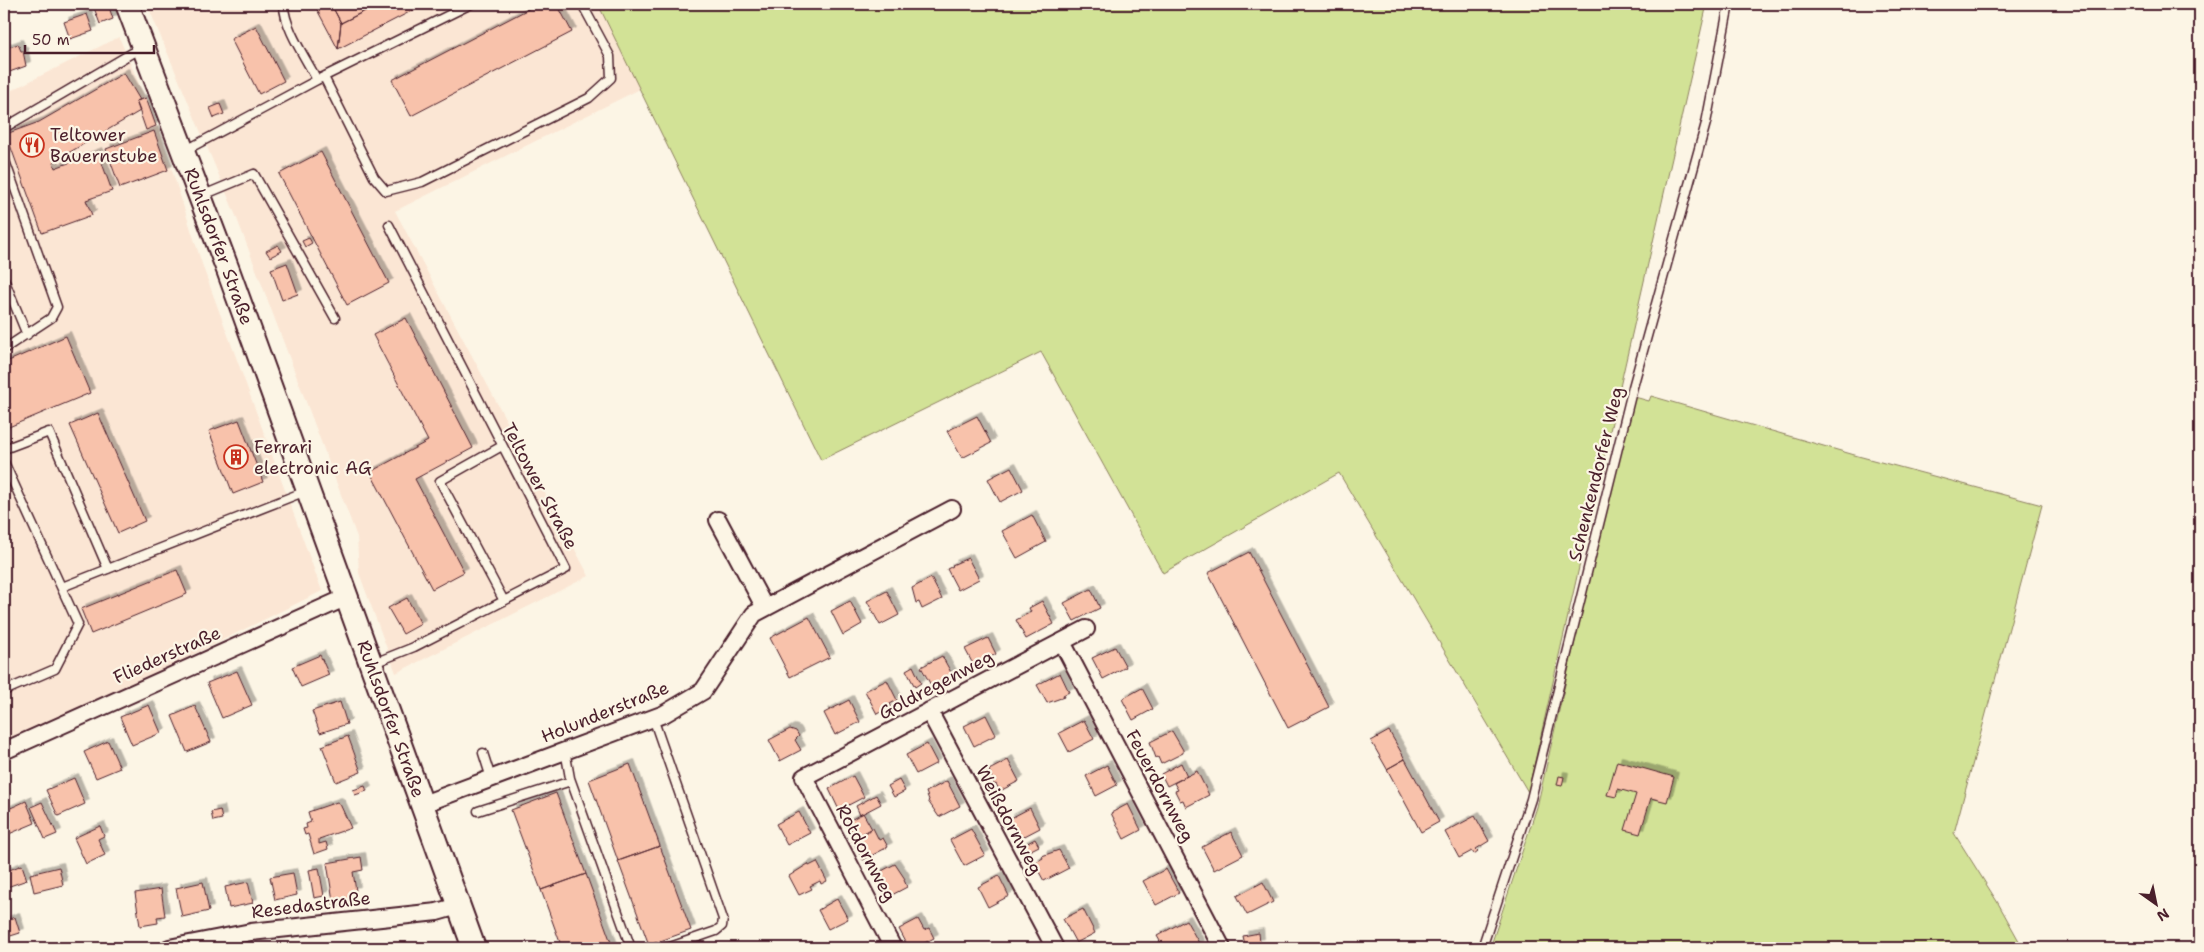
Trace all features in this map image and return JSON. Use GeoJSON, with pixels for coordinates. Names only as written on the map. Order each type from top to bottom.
{"type":"FeatureCollection","features":[{"type":"Feature","properties":{"kind":"main road","name":"Ruhlsdorfer Straße"},"geometry":{"type":"LineString","coordinates":[[126,4],[183,151],[308,490],[474,948]]}},
{"type":"Feature","properties":{"kind":"street","name":"Holunderstraße"},"geometry":{"type":"LineString","coordinates":[[423,804],[664,714],[703,690],[754,614],[952,509]]}},
{"type":"Feature","properties":{"kind":"street"},"geometry":{"type":"LineString","coordinates":[[718,520],[764,608]]}},
{"type":"Feature","properties":{"kind":"street","name":"Fliederstraße"},"geometry":{"type":"LineString","coordinates":[[4,751],[346,597]]}},
{"type":"Feature","properties":{"kind":"street","name":"Goldregenweg"},"geometry":{"type":"LineString","coordinates":[[804,777],[1086,629]]}},
{"type":"Feature","properties":{"kind":"street","name":"Feuerdornweg"},"geometry":{"type":"LineString","coordinates":[[1062,642],[1222,948]]}},
{"type":"Feature","properties":{"kind":"street","name":"Weißdornweg"},"geometry":{"type":"LineString","coordinates":[[929,711],[1054,948]]}},
{"type":"Feature","properties":{"kind":"street","name":"Rotdornweg"},"geometry":{"type":"LineString","coordinates":[[804,777],[893,948]]}},
{"type":"Feature","properties":{"kind":"street","name":"Resedastraße"},"geometry":{"type":"LineString","coordinates":[[169,948],[205,945],[251,932],[437,912],[458,906]]}},
{"type":"Feature","properties":{"kind":"lane"},"geometry":{"type":"LineString","coordinates":[[284,4],[288,24],[374,177],[386,191],[422,182],[589,98],[611,78],[610,56],[582,4]]}},
{"type":"Feature","properties":{"kind":"lane"},"geometry":{"type":"LineString","coordinates":[[183,151],[320,79],[471,4]]}},
{"type":"Feature","properties":{"kind":"lane","name":"Schenkendorfer Weg"},"geometry":{"type":"LineString","coordinates":[[1482,948],[1531,799],[1633,387],[1706,123],[1729,4]]}},
{"type":"Feature","properties":{"kind":"lane"},"geometry":{"type":"LineString","coordinates":[[4,128],[132,53]]}},
{"type":"Feature","properties":{"kind":"lane"},"geometry":{"type":"LineString","coordinates":[[4,158],[57,307],[51,318],[4,349]]}},
{"type":"Feature","properties":{"kind":"lane"},"geometry":{"type":"LineString","coordinates":[[199,196],[254,174],[335,318]]}},
{"type":"Feature","properties":{"kind":"lane","name":"Teltower Straße"},"geometry":{"type":"LineString","coordinates":[[372,664],[414,647],[566,569],[389,225]]}},
{"type":"Feature","properties":{"kind":"lane"},"geometry":{"type":"LineString","coordinates":[[4,279],[27,335]]}},
{"type":"Feature","properties":{"kind":"lane"},"geometry":{"type":"LineString","coordinates":[[4,449],[49,432],[108,569]]}},
{"type":"Feature","properties":{"kind":"lane"},"geometry":{"type":"LineString","coordinates":[[502,446],[440,481],[504,601]]}},
{"type":"Feature","properties":{"kind":"lane"},"geometry":{"type":"LineString","coordinates":[[4,462],[78,624],[55,669],[4,691]]}},
{"type":"Feature","properties":{"kind":"lane"},"geometry":{"type":"LineString","coordinates":[[62,587],[308,490]]}},
{"type":"Feature","properties":{"kind":"lane"},"geometry":{"type":"LineString","coordinates":[[652,718],[723,919],[722,926],[716,931],[667,948]]}},
{"type":"Feature","properties":{"kind":"lane"},"geometry":{"type":"LineString","coordinates":[[565,750],[571,781],[631,948]]}},
{"type":"Feature","properties":{"kind":"lane"},"geometry":{"type":"LineString","coordinates":[[483,753],[491,778]]}},
{"type":"Feature","properties":{"kind":"lane"},"geometry":{"type":"LineString","coordinates":[[478,811],[571,781]]}},
{"type":"Feature","properties":{"kind":"shaded area"},"geometry":{"type":"Polygon","coordinates":[[[147,4],[598,4],[640,89],[395,211],[589,576],[396,673],[359,573],[357,537],[236,216],[147,4]]]}},
{"type":"Feature","properties":{"kind":"shaded area"},"geometry":{"type":"Polygon","coordinates":[[[119,37],[160,133],[204,270],[322,591],[4,748],[4,94],[119,37]]]}},
{"type":"Feature","properties":{"kind":"green space"},"geometry":{"type":"Polygon","coordinates":[[[598,4],[1707,4],[1528,792],[1339,473],[1163,573],[1041,352],[821,460],[598,4]]]}},
{"type":"Feature","properties":{"kind":"green space"},"geometry":{"type":"Polygon","coordinates":[[[1631,396],[1649,401],[1651,396],[1858,456],[2042,505],[1954,833],[1998,903],[2023,948],[1490,948],[1537,807],[1631,396]]]}},
{"type":"Feature","properties":{"kind":"building"},"geometry":{"type":"Polygon","coordinates":[[[108,4],[113,19],[100,24],[93,5],[108,4]]]}},
{"type":"Feature","properties":{"kind":"building"},"geometry":{"type":"Polygon","coordinates":[[[314,4],[331,4],[341,23],[338,49],[314,4]]]}},
{"type":"Feature","properties":{"kind":"building"},"geometry":{"type":"Polygon","coordinates":[[[331,4],[379,4],[341,23],[331,4]]]}},
{"type":"Feature","properties":{"kind":"building"},"geometry":{"type":"Polygon","coordinates":[[[379,4],[425,4],[338,49],[341,23],[379,4]]]}},
{"type":"Feature","properties":{"kind":"building"},"geometry":{"type":"Polygon","coordinates":[[[538,4],[557,4],[572,32],[411,116],[392,80],[538,4]]]}},
{"type":"Feature","properties":{"kind":"building"},"geometry":{"type":"Polygon","coordinates":[[[87,14],[93,31],[70,39],[64,22],[87,14]]]}},
{"type":"Feature","properties":{"kind":"building"},"geometry":{"type":"Polygon","coordinates":[[[256,26],[284,81],[259,94],[231,39],[256,26]]]}},
{"type":"Feature","properties":{"kind":"building"},"geometry":{"type":"Polygon","coordinates":[[[18,44],[21,51],[23,51],[26,66],[4,74],[4,46],[7,48],[18,44]]]}},
{"type":"Feature","properties":{"kind":"building"},"geometry":{"type":"Polygon","coordinates":[[[124,73],[140,100],[136,101],[140,111],[53,162],[55,168],[98,152],[112,191],[86,200],[92,215],[42,233],[6,134],[39,122],[124,73]]]}},
{"type":"Feature","properties":{"kind":"building"},"geometry":{"type":"Polygon","coordinates":[[[146,98],[156,126],[146,130],[136,101],[146,98]]]}},
{"type":"Feature","properties":{"kind":"building"},"geometry":{"type":"Polygon","coordinates":[[[220,104],[224,114],[214,118],[210,108],[220,104]]]}},
{"type":"Feature","properties":{"kind":"building"},"geometry":{"type":"Polygon","coordinates":[[[154,131],[168,170],[120,188],[106,149],[154,131]]]}},
{"type":"Feature","properties":{"kind":"building"},"geometry":{"type":"Polygon","coordinates":[[[321,152],[389,283],[347,305],[279,174],[321,152]]]}},
{"type":"Feature","properties":{"kind":"building"},"geometry":{"type":"Polygon","coordinates":[[[309,238],[312,243],[305,247],[302,241],[309,238]]]}},
{"type":"Feature","properties":{"kind":"building"},"geometry":{"type":"Polygon","coordinates":[[[278,245],[282,251],[270,257],[266,251],[278,245]]]}},
{"type":"Feature","properties":{"kind":"building"},"geometry":{"type":"Polygon","coordinates":[[[287,263],[298,294],[282,300],[271,269],[287,263]]]}},
{"type":"Feature","properties":{"kind":"building"},"geometry":{"type":"Polygon","coordinates":[[[406,318],[473,448],[415,479],[464,572],[432,589],[370,472],[428,441],[373,335],[406,318]]]}},
{"type":"Feature","properties":{"kind":"building"},"geometry":{"type":"Polygon","coordinates":[[[66,336],[90,393],[4,429],[4,363],[66,336]]]}},
{"type":"Feature","properties":{"kind":"building"},"geometry":{"type":"Polygon","coordinates":[[[98,413],[145,521],[118,533],[70,425],[98,413]]]}},
{"type":"Feature","properties":{"kind":"building"},"geometry":{"type":"Polygon","coordinates":[[[977,416],[991,443],[962,458],[947,431],[977,416]]]}},
{"type":"Feature","properties":{"kind":"building","name":"Ferrari electronic AG"},"geometry":{"type":"Polygon","coordinates":[[[239,420],[263,482],[233,494],[209,431],[239,420]]]}},
{"type":"Feature","properties":{"kind":"building"},"geometry":{"type":"Polygon","coordinates":[[[1011,467],[1023,490],[1000,502],[988,479],[1011,467]]]}},
{"type":"Feature","properties":{"kind":"building"},"geometry":{"type":"Polygon","coordinates":[[[1032,515],[1046,542],[1017,558],[1002,531],[1032,515]]]}},
{"type":"Feature","properties":{"kind":"building"},"geometry":{"type":"Polygon","coordinates":[[[1249,552],[1329,707],[1288,728],[1208,573],[1249,552]]]}},
{"type":"Feature","properties":{"kind":"building"},"geometry":{"type":"Polygon","coordinates":[[[968,558],[979,579],[958,590],[947,569],[968,558]]]}},
{"type":"Feature","properties":{"kind":"building"},"geometry":{"type":"Polygon","coordinates":[[[177,570],[187,594],[91,634],[81,609],[177,570]]]}},
{"type":"Feature","properties":{"kind":"building"},"geometry":{"type":"Polygon","coordinates":[[[931,578],[942,599],[922,609],[919,602],[916,603],[912,588],[931,578]]]}},
{"type":"Feature","properties":{"kind":"building"},"geometry":{"type":"Polygon","coordinates":[[[1091,589],[1100,608],[1074,621],[1064,603],[1091,589]]]}},
{"type":"Feature","properties":{"kind":"building"},"geometry":{"type":"Polygon","coordinates":[[[887,591],[899,615],[880,625],[867,601],[887,591]]]}},
{"type":"Feature","properties":{"kind":"building"},"geometry":{"type":"Polygon","coordinates":[[[407,598],[421,624],[403,634],[388,608],[407,598]]]}},
{"type":"Feature","properties":{"kind":"building"},"geometry":{"type":"Polygon","coordinates":[[[850,601],[862,624],[843,635],[831,611],[850,601]]]}},
{"type":"Feature","properties":{"kind":"building"},"geometry":{"type":"Polygon","coordinates":[[[1042,601],[1054,624],[1026,639],[1016,620],[1031,612],[1029,608],[1042,601]]]}},
{"type":"Feature","properties":{"kind":"building"},"geometry":{"type":"Polygon","coordinates":[[[809,617],[830,657],[790,677],[770,638],[809,617]]]}},
{"type":"Feature","properties":{"kind":"building"},"geometry":{"type":"Polygon","coordinates":[[[988,638],[996,654],[974,666],[965,649],[988,638]]]}},
{"type":"Feature","properties":{"kind":"building"},"geometry":{"type":"Polygon","coordinates":[[[1115,647],[1126,667],[1103,679],[1092,658],[1115,647]]]}},
{"type":"Feature","properties":{"kind":"building"},"geometry":{"type":"Polygon","coordinates":[[[320,655],[329,675],[301,687],[292,667],[320,655]]]}},
{"type":"Feature","properties":{"kind":"building"},"geometry":{"type":"Polygon","coordinates":[[[942,656],[953,676],[932,687],[921,667],[942,656]]]}},
{"type":"Feature","properties":{"kind":"building"},"geometry":{"type":"Polygon","coordinates":[[[913,666],[921,683],[915,687],[906,670],[913,666]]]}},
{"type":"Feature","properties":{"kind":"building"},"geometry":{"type":"Polygon","coordinates":[[[237,671],[252,705],[222,718],[207,683],[237,671]]]}},
{"type":"Feature","properties":{"kind":"building"},"geometry":{"type":"Polygon","coordinates":[[[1060,673],[1069,692],[1063,695],[1064,697],[1047,703],[1037,685],[1060,673]]]}},
{"type":"Feature","properties":{"kind":"building"},"geometry":{"type":"Polygon","coordinates":[[[887,680],[897,700],[877,714],[865,691],[887,680]]]}},
{"type":"Feature","properties":{"kind":"building"},"geometry":{"type":"Polygon","coordinates":[[[1142,688],[1153,709],[1133,720],[1122,699],[1142,688]]]}},
{"type":"Feature","properties":{"kind":"building"},"geometry":{"type":"Polygon","coordinates":[[[849,700],[860,722],[835,735],[824,713],[849,700]]]}},
{"type":"Feature","properties":{"kind":"building"},"geometry":{"type":"Polygon","coordinates":[[[340,702],[347,724],[320,733],[312,711],[340,702]]]}},
{"type":"Feature","properties":{"kind":"building"},"geometry":{"type":"Polygon","coordinates":[[[149,705],[161,733],[132,745],[120,717],[149,705]]]}},
{"type":"Feature","properties":{"kind":"building"},"geometry":{"type":"Polygon","coordinates":[[[195,706],[211,742],[187,752],[172,716],[195,706]]]}},
{"type":"Feature","properties":{"kind":"building"},"geometry":{"type":"Polygon","coordinates":[[[986,715],[996,735],[974,746],[964,726],[986,715]]]}},
{"type":"Feature","properties":{"kind":"building"},"geometry":{"type":"Polygon","coordinates":[[[1084,720],[1094,739],[1069,752],[1059,733],[1084,720]]]}},
{"type":"Feature","properties":{"kind":"building"},"geometry":{"type":"Polygon","coordinates":[[[790,729],[796,731],[799,736],[795,740],[801,750],[780,761],[769,740],[790,729]]]}},
{"type":"Feature","properties":{"kind":"building"},"geometry":{"type":"Polygon","coordinates":[[[1172,731],[1183,753],[1161,764],[1158,757],[1156,758],[1150,742],[1172,731]]]}},
{"type":"Feature","properties":{"kind":"building"},"geometry":{"type":"Polygon","coordinates":[[[1389,731],[1405,759],[1387,769],[1371,741],[1389,731]]]}},
{"type":"Feature","properties":{"kind":"building"},"geometry":{"type":"Polygon","coordinates":[[[348,736],[361,772],[336,782],[322,746],[348,736]]]}},
{"type":"Feature","properties":{"kind":"building"},"geometry":{"type":"Polygon","coordinates":[[[108,741],[120,768],[96,778],[84,752],[108,741]]]}},
{"type":"Feature","properties":{"kind":"building"},"geometry":{"type":"Polygon","coordinates":[[[927,744],[937,763],[916,774],[906,755],[927,744]]]}},
{"type":"Feature","properties":{"kind":"building"},"geometry":{"type":"Polygon","coordinates":[[[1405,759],[1439,822],[1421,832],[1387,769],[1405,759]]]}},
{"type":"Feature","properties":{"kind":"building"},"geometry":{"type":"Polygon","coordinates":[[[1008,760],[1019,781],[1000,791],[996,784],[994,785],[989,770],[1008,760]]]}},
{"type":"Feature","properties":{"kind":"building"},"geometry":{"type":"Polygon","coordinates":[[[1617,761],[1674,777],[1667,802],[1651,798],[1640,834],[1625,830],[1636,794],[1618,789],[1616,797],[1607,795],[1617,761]]]}},
{"type":"Feature","properties":{"kind":"building"},"geometry":{"type":"Polygon","coordinates":[[[1181,763],[1187,776],[1167,786],[1161,774],[1181,763]]]}},
{"type":"Feature","properties":{"kind":"building"},"geometry":{"type":"Polygon","coordinates":[[[630,764],[660,846],[618,861],[589,780],[630,764]]]}},
{"type":"Feature","properties":{"kind":"building"},"geometry":{"type":"Polygon","coordinates":[[[1107,765],[1117,785],[1096,796],[1086,776],[1107,765]]]}},
{"type":"Feature","properties":{"kind":"building"},"geometry":{"type":"Polygon","coordinates":[[[1197,771],[1209,795],[1186,807],[1183,800],[1180,801],[1175,791],[1178,790],[1174,783],[1197,771]]]}},
{"type":"Feature","properties":{"kind":"building"},"geometry":{"type":"Polygon","coordinates":[[[853,776],[864,797],[839,810],[829,789],[853,776]]]}},
{"type":"Feature","properties":{"kind":"building"},"geometry":{"type":"Polygon","coordinates":[[[1559,776],[1564,777],[1562,786],[1557,785],[1559,776]]]}},
{"type":"Feature","properties":{"kind":"building"},"geometry":{"type":"Polygon","coordinates":[[[74,778],[85,804],[58,816],[46,790],[74,778]]]}},
{"type":"Feature","properties":{"kind":"building"},"geometry":{"type":"Polygon","coordinates":[[[899,780],[905,791],[894,797],[888,786],[899,780]]]}},
{"type":"Feature","properties":{"kind":"building"},"geometry":{"type":"Polygon","coordinates":[[[947,781],[960,806],[939,817],[928,801],[926,792],[947,781]]]}},
{"type":"Feature","properties":{"kind":"building"},"geometry":{"type":"Polygon","coordinates":[[[365,786],[367,791],[355,795],[353,790],[365,786]]]}},
{"type":"Feature","properties":{"kind":"building"},"geometry":{"type":"Polygon","coordinates":[[[556,793],[586,874],[541,890],[511,810],[556,793]]]}},
{"type":"Feature","properties":{"kind":"building"},"geometry":{"type":"Polygon","coordinates":[[[876,795],[881,804],[860,815],[856,806],[876,795]]]}},
{"type":"Feature","properties":{"kind":"building"},"geometry":{"type":"Polygon","coordinates":[[[26,801],[35,823],[9,834],[4,822],[4,811],[26,801]]]}},
{"type":"Feature","properties":{"kind":"building"},"geometry":{"type":"Polygon","coordinates":[[[42,802],[57,834],[45,839],[31,807],[42,802]]]}},
{"type":"Feature","properties":{"kind":"building"},"geometry":{"type":"Polygon","coordinates":[[[337,802],[340,804],[351,828],[319,839],[319,844],[326,842],[328,849],[314,854],[308,834],[305,835],[303,829],[307,828],[306,824],[311,822],[308,812],[337,802]]]}},
{"type":"Feature","properties":{"kind":"building"},"geometry":{"type":"Polygon","coordinates":[[[1128,804],[1141,830],[1124,839],[1111,813],[1128,804]]]}},
{"type":"Feature","properties":{"kind":"building"},"geometry":{"type":"Polygon","coordinates":[[[1030,808],[1040,828],[1019,839],[1009,819],[1030,808]]]}},
{"type":"Feature","properties":{"kind":"building"},"geometry":{"type":"Polygon","coordinates":[[[220,810],[222,819],[213,821],[211,812],[220,810]]]}},
{"type":"Feature","properties":{"kind":"building"},"geometry":{"type":"Polygon","coordinates":[[[799,812],[810,833],[787,845],[776,824],[799,812]]]}},
{"type":"Feature","properties":{"kind":"building"},"geometry":{"type":"Polygon","coordinates":[[[863,813],[872,829],[855,838],[847,822],[863,813]]]}},
{"type":"Feature","properties":{"kind":"building"},"geometry":{"type":"Polygon","coordinates":[[[1475,816],[1489,841],[1476,849],[1478,851],[1474,854],[1472,851],[1459,858],[1445,832],[1475,816]]]}},
{"type":"Feature","properties":{"kind":"building"},"geometry":{"type":"Polygon","coordinates":[[[100,826],[104,836],[98,839],[105,855],[86,864],[74,838],[100,826]]]}},
{"type":"Feature","properties":{"kind":"building"},"geometry":{"type":"Polygon","coordinates":[[[873,828],[879,840],[883,838],[888,847],[863,860],[852,839],[873,828]]]}},
{"type":"Feature","properties":{"kind":"building"},"geometry":{"type":"Polygon","coordinates":[[[971,829],[985,855],[964,866],[950,840],[971,829]]]}},
{"type":"Feature","properties":{"kind":"building"},"geometry":{"type":"Polygon","coordinates":[[[1231,832],[1243,855],[1214,870],[1202,847],[1231,832]]]}},
{"type":"Feature","properties":{"kind":"building"},"geometry":{"type":"Polygon","coordinates":[[[1035,839],[1039,846],[1025,853],[1022,846],[1035,839]]]}},
{"type":"Feature","properties":{"kind":"building"},"geometry":{"type":"Polygon","coordinates":[[[660,846],[691,930],[649,945],[618,861],[660,846]]]}},
{"type":"Feature","properties":{"kind":"building"},"geometry":{"type":"Polygon","coordinates":[[[1059,850],[1069,868],[1044,881],[1034,863],[1043,858],[1042,856],[1059,850]]]}},
{"type":"Feature","properties":{"kind":"building"},"geometry":{"type":"Polygon","coordinates":[[[361,857],[363,870],[353,872],[356,891],[350,892],[352,904],[334,907],[327,863],[361,857]]]}},
{"type":"Feature","properties":{"kind":"building"},"geometry":{"type":"Polygon","coordinates":[[[817,862],[827,881],[821,884],[820,881],[810,886],[812,889],[799,895],[789,876],[808,864],[809,866],[817,862]]]}},
{"type":"Feature","properties":{"kind":"building"},"geometry":{"type":"Polygon","coordinates":[[[895,864],[905,879],[907,887],[888,897],[876,874],[895,864]]]}},
{"type":"Feature","properties":{"kind":"building"},"geometry":{"type":"Polygon","coordinates":[[[22,865],[27,880],[4,888],[4,872],[22,865]]]}},
{"type":"Feature","properties":{"kind":"building"},"geometry":{"type":"Polygon","coordinates":[[[59,867],[63,885],[34,892],[30,874],[59,867]]]}},
{"type":"Feature","properties":{"kind":"building"},"geometry":{"type":"Polygon","coordinates":[[[319,868],[324,896],[314,898],[309,870],[319,868]]]}},
{"type":"Feature","properties":{"kind":"building"},"geometry":{"type":"Polygon","coordinates":[[[1166,869],[1179,893],[1156,905],[1143,881],[1166,869]]]}},
{"type":"Feature","properties":{"kind":"building"},"geometry":{"type":"Polygon","coordinates":[[[293,873],[297,895],[275,900],[270,877],[293,873]]]}},
{"type":"Feature","properties":{"kind":"building"},"geometry":{"type":"Polygon","coordinates":[[[586,874],[613,948],[562,948],[541,890],[586,874]]]}},
{"type":"Feature","properties":{"kind":"building"},"geometry":{"type":"Polygon","coordinates":[[[999,876],[1009,896],[988,907],[978,887],[999,876]]]}},
{"type":"Feature","properties":{"kind":"building"},"geometry":{"type":"Polygon","coordinates":[[[203,882],[209,911],[182,917],[176,888],[203,882]]]}},
{"type":"Feature","properties":{"kind":"building"},"geometry":{"type":"Polygon","coordinates":[[[248,882],[253,903],[229,908],[225,887],[248,882]]]}},
{"type":"Feature","properties":{"kind":"building"},"geometry":{"type":"Polygon","coordinates":[[[1263,882],[1273,902],[1247,915],[1237,896],[1263,882]]]}},
{"type":"Feature","properties":{"kind":"building"},"geometry":{"type":"Polygon","coordinates":[[[161,889],[165,916],[157,917],[158,923],[140,926],[135,893],[161,889]]]}},
{"type":"Feature","properties":{"kind":"building"},"geometry":{"type":"Polygon","coordinates":[[[837,899],[848,919],[828,929],[818,910],[837,899]]]}},
{"type":"Feature","properties":{"kind":"building"},"geometry":{"type":"Polygon","coordinates":[[[1083,909],[1095,933],[1076,943],[1063,919],[1083,909]]]}},
{"type":"Feature","properties":{"kind":"building"},"geometry":{"type":"Polygon","coordinates":[[[15,917],[20,933],[4,938],[4,921],[15,917]]]}},
{"type":"Feature","properties":{"kind":"building"},"geometry":{"type":"Polygon","coordinates":[[[918,919],[924,930],[929,928],[934,938],[915,948],[909,948],[899,929],[918,919]]]}},
{"type":"Feature","properties":{"kind":"building"},"geometry":{"type":"Polygon","coordinates":[[[1186,920],[1200,945],[1195,948],[1164,948],[1157,936],[1186,920]]]}},
{"type":"Feature","properties":{"kind":"building"},"geometry":{"type":"Polygon","coordinates":[[[1259,933],[1260,943],[1245,945],[1243,936],[1259,933]]]}},
{"type":"Feature","properties":{"kind":"place","name":"Teltower Bauernstube"},"geometry":{"type":"Point","coordinates":[32,145]}},
{"type":"Feature","properties":{"kind":"place","name":"Ferrari electronic AG"},"geometry":{"type":"Point","coordinates":[236,457]}}]}
